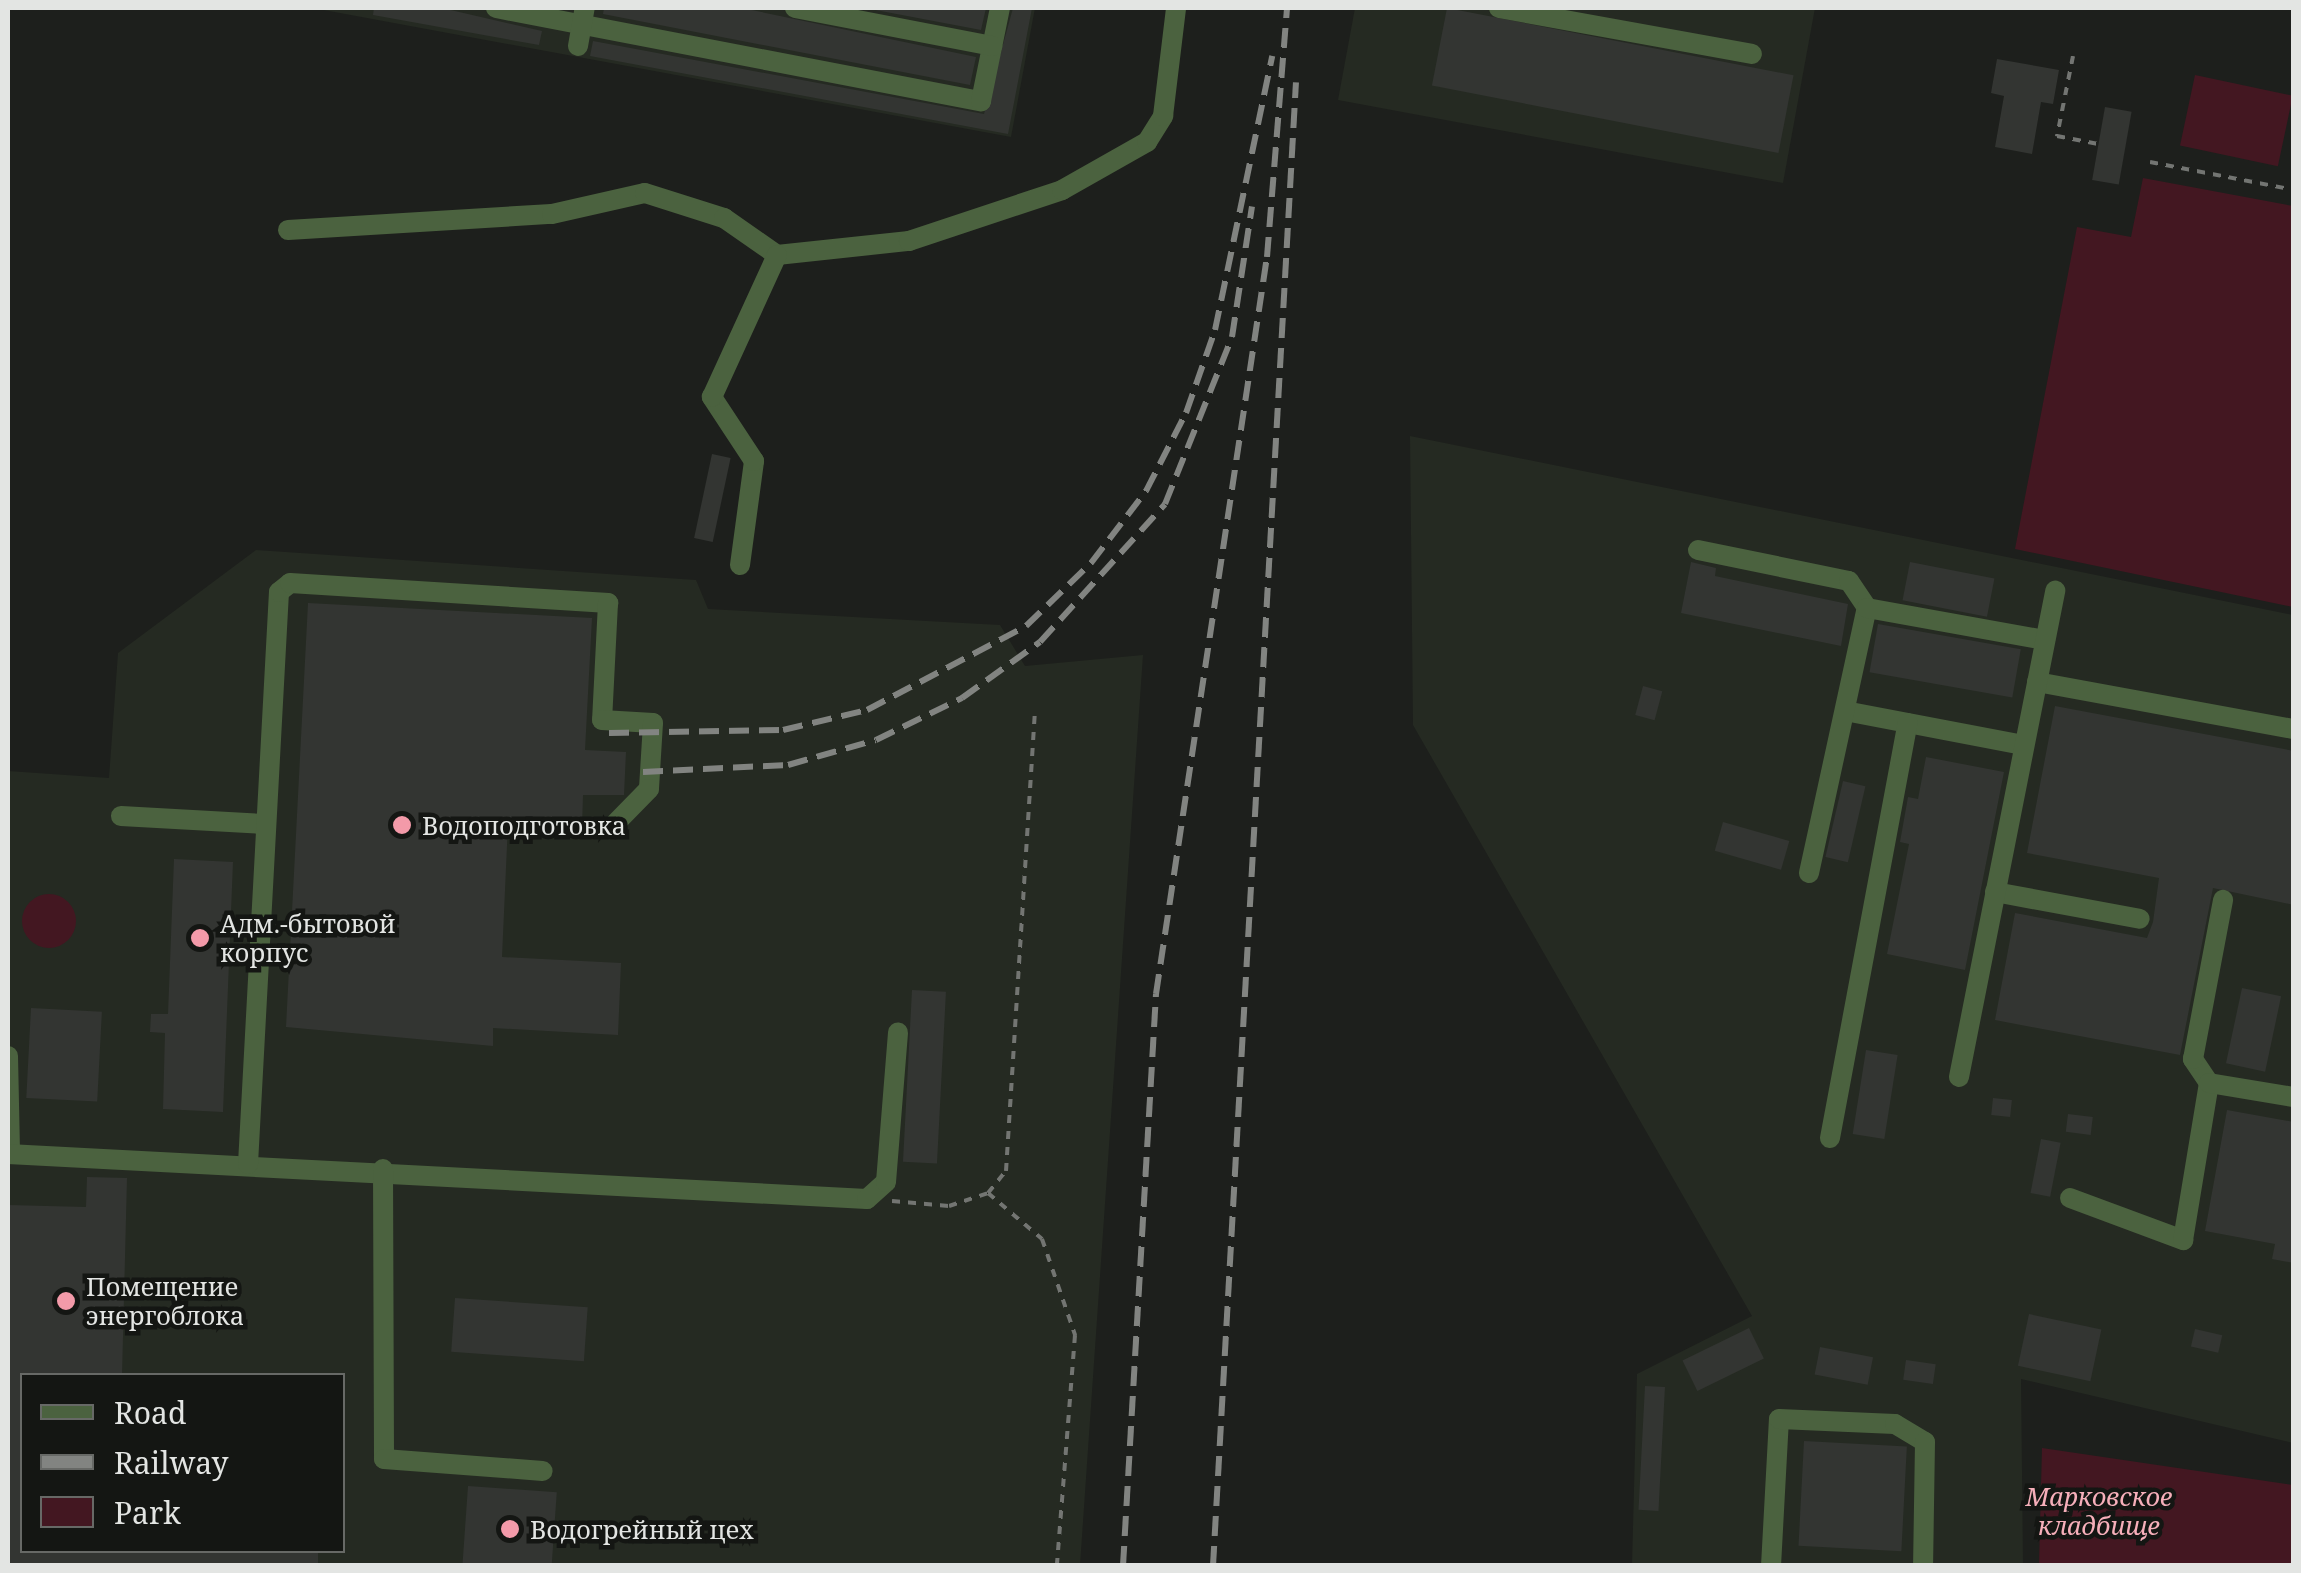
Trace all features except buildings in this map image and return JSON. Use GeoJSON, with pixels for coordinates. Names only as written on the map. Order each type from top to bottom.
{"type":"FeatureCollection","features":[{"type":"Feature","properties":{"kind":"street"},"geometry":{"type":"LineString","coordinates":[[496,8],[583,16],[980,101],[1000,8]]}},
{"type":"Feature","properties":{"kind":"street"},"geometry":{"type":"LineString","coordinates":[[795,8],[992,46]]}},
{"type":"Feature","properties":{"kind":"street"},"geometry":{"type":"LineString","coordinates":[[288,230],[552,214],[645,192],[724,218],[777,255],[910,241],[1120,165],[1163,116],[1176,8]]}},
{"type":"Feature","properties":{"kind":"street"},"geometry":{"type":"LineString","coordinates":[[1500,8],[1614,18],[1752,54]]}},
{"type":"Feature","properties":{"kind":"street"},"geometry":{"type":"LineString","coordinates":[[578,46],[583,16]]}},
{"type":"Feature","properties":{"kind":"street"},"geometry":{"type":"LineString","coordinates":[[740,566],[754,461],[712,397],[777,255]]}},
{"type":"Feature","properties":{"kind":"street"},"geometry":{"type":"LineString","coordinates":[[1698,550],[1850,581],[1867,608],[1809,873]]}},
{"type":"Feature","properties":{"kind":"street"},"geometry":{"type":"LineString","coordinates":[[248,1164],[279,592],[290,584],[608,603],[602,720],[652,723],[649,789],[610,829]]}},
{"type":"Feature","properties":{"kind":"street"},"geometry":{"type":"LineString","coordinates":[[1959,1077],[2055,590]]}},
{"type":"Feature","properties":{"kind":"street"},"geometry":{"type":"LineString","coordinates":[[1867,608],[2045,640]]}},
{"type":"Feature","properties":{"kind":"street"},"geometry":{"type":"LineString","coordinates":[[2037,682],[2294,729]]}},
{"type":"Feature","properties":{"kind":"street"},"geometry":{"type":"LineString","coordinates":[[1845,710],[2024,745]]}},
{"type":"Feature","properties":{"kind":"street"},"geometry":{"type":"LineString","coordinates":[[1830,1138],[1908,723]]}},
{"type":"Feature","properties":{"kind":"street"},"geometry":{"type":"LineString","coordinates":[[121,816],[266,824]]}},
{"type":"Feature","properties":{"kind":"street"},"geometry":{"type":"LineString","coordinates":[[1995,892],[2140,919]]}},
{"type":"Feature","properties":{"kind":"street"},"geometry":{"type":"LineString","coordinates":[[2070,1198],[2183,1240],[2209,1083],[2193,1059],[2223,900]]}},
{"type":"Feature","properties":{"kind":"street"},"geometry":{"type":"LineString","coordinates":[[8,1056],[9,1154],[383,1169],[868,1198],[886,1182],[898,1032]]}},
{"type":"Feature","properties":{"kind":"street"},"geometry":{"type":"LineString","coordinates":[[2209,1083],[2294,1097]]}},
{"type":"Feature","properties":{"kind":"street"},"geometry":{"type":"LineString","coordinates":[[383,1169],[384,1458],[542,1471]]}},
{"type":"Feature","properties":{"kind":"street"},"geometry":{"type":"LineString","coordinates":[[1772,1566],[1779,1419],[1895,1424],[1925,1442],[1923,1566]]}},
{"type":"Feature","properties":{"kind":"path"},"geometry":{"type":"LineString","coordinates":[[2072,56],[2057,136],[2098,144]]}},
{"type":"Feature","properties":{"kind":"path"},"geometry":{"type":"LineString","coordinates":[[2150,162],[2294,190]]}},
{"type":"Feature","properties":{"kind":"path"},"geometry":{"type":"LineString","coordinates":[[868,1198],[949,1206],[988,1193],[1006,1171],[1035,714]]}},
{"type":"Feature","properties":{"kind":"path"},"geometry":{"type":"LineString","coordinates":[[988,1193],[1042,1239],[1075,1334],[1057,1566]]}},
{"type":"Feature","properties":{"kind":"shaded area"},"geometry":{"type":"Polygon","coordinates":[[[313,8],[1035,8],[1011,137],[313,8]]]}},
{"type":"Feature","properties":{"kind":"shaded area"},"geometry":{"type":"Polygon","coordinates":[[[1355,8],[1815,8],[1783,183],[1338,100],[1355,8]]]}},
{"type":"Feature","properties":{"kind":"shaded area"},"geometry":{"type":"Polygon","coordinates":[[[1410,436],[2293,615],[2293,1443],[2021,1379],[2023,1565],[1632,1565],[1637,1374],[1752,1316],[1413,725],[1410,436]]]}},
{"type":"Feature","properties":{"kind":"shaded area"},"geometry":{"type":"Polygon","coordinates":[[[256,550],[696,580],[708,609],[1000,625],[1025,666],[1143,655],[1080,1565],[8,1565],[8,771],[109,778],[118,653],[256,550]]]}},
{"type":"Feature","properties":{"kind":"green space"},"geometry":{"type":"Polygon","coordinates":[[[2195,75],[2293,96],[2278,166],[2180,145],[2195,75]]]}},
{"type":"Feature","properties":{"kind":"green space"},"geometry":{"type":"Polygon","coordinates":[[[2143,178],[2293,206],[2293,607],[2015,549],[2077,227],[2131,237],[2143,178]]]}},
{"type":"Feature","properties":{"kind":"green space"},"geometry":{"type":"Polygon","coordinates":[[[49,894],[68,902],[76,921],[68,940],[49,948],[30,940],[22,921],[30,902],[49,894]]]}},
{"type":"Feature","properties":{"kind":"green space","name":"Марковское кладбище"},"geometry":{"type":"Polygon","coordinates":[[[2042,1448],[2293,1485],[2293,1565],[2039,1565],[2042,1448]]]}},
{"type":"Feature","properties":{"kind":"railway"},"geometry":{"type":"LineString","coordinates":[[1123,1566],[1156,994],[1267,257],[1287,8]]}},
{"type":"Feature","properties":{"kind":"railway"},"geometry":{"type":"LineString","coordinates":[[609,733],[783,730],[867,710],[1026,626],[1091,563],[1146,491],[1186,413],[1215,330],[1272,56]]}},
{"type":"Feature","properties":{"kind":"railway"},"geometry":{"type":"LineString","coordinates":[[1213,1566],[1296,82]]}},
{"type":"Feature","properties":{"kind":"railway"},"geometry":{"type":"LineString","coordinates":[[643,772],[788,765],[876,740],[962,698],[1040,642],[1165,504],[1232,337],[1252,207]]}},
{"type":"Feature","properties":{"kind":"place","name":"Водоподготовка"},"geometry":{"type":"Point","coordinates":[402,825]}},
{"type":"Feature","properties":{"kind":"place","name":"Адм.-бытовой корпус"},"geometry":{"type":"Point","coordinates":[200,938]}},
{"type":"Feature","properties":{"kind":"place","name":"Помещение энергоблока"},"geometry":{"type":"Point","coordinates":[66,1301]}},
{"type":"Feature","properties":{"kind":"place","name":"Водогрейный цех"},"geometry":{"type":"Point","coordinates":[510,1529]}}]}
